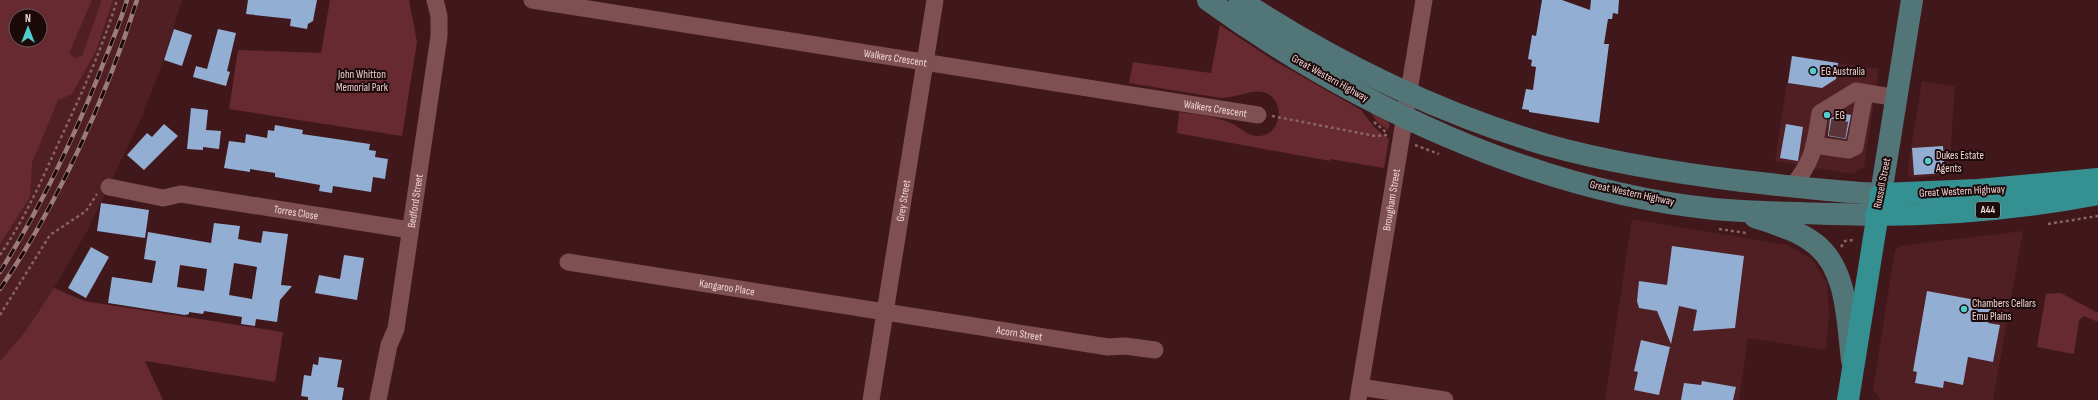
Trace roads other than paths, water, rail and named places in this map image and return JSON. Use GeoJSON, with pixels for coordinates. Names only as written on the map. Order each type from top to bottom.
{"type":"FeatureCollection","features":[{"type":"Feature","properties":{"kind":"highway","name":"Great Western Highway"},"geometry":{"type":"LineString","coordinates":[[1881,194],[1978,190],[2098,179]]}},
{"type":"Feature","properties":{"kind":"highway","name":"Russell Street"},"geometry":{"type":"LineString","coordinates":[[1848,400],[1876,215],[1881,194]]}},
{"type":"Feature","properties":{"kind":"highway","name":"Great Western Highway"},"geometry":{"type":"LineString","coordinates":[[1876,215],[1924,215],[1981,211],[2098,194]]}},
{"type":"Feature","properties":{"kind":"main road","name":"Great Western Highway"},"geometry":{"type":"LineString","coordinates":[[1208,0],[1291,56],[1351,91],[1405,117],[1478,148],[1565,178],[1674,203],[1736,210],[1876,215]]}},
{"type":"Feature","properties":{"kind":"main road","name":"Great Western Highway"},"geometry":{"type":"LineString","coordinates":[[1240,0],[1306,41],[1410,94],[1501,130],[1547,145],[1596,157],[1666,171],[1792,187],[1881,194]]}},
{"type":"Feature","properties":{"kind":"main road","name":"Russell Street"},"geometry":{"type":"LineString","coordinates":[[1881,194],[1912,0]]}},
{"type":"Feature","properties":{"kind":"main road","name":"Russell Street"},"geometry":{"type":"LineString","coordinates":[[1736,210],[1803,236],[1814,242],[1830,259],[1841,284],[1853,367]]}},
{"type":"Feature","properties":{"kind":"street","name":"Bedford Street"},"geometry":{"type":"LineString","coordinates":[[378,400],[389,345],[396,329],[438,36],[439,16],[436,0]]}},
{"type":"Feature","properties":{"kind":"street","name":"Walkers Crescent"},"geometry":{"type":"LineString","coordinates":[[532,0],[579,4],[925,63],[1258,115]]}},
{"type":"Feature","properties":{"kind":"street","name":"Grey Street"},"geometry":{"type":"LineString","coordinates":[[871,400],[934,0]]}},
{"type":"Feature","properties":{"kind":"street","name":"Brougham Street"},"geometry":{"type":"LineString","coordinates":[[1359,393],[1410,94],[1424,0]]}},
{"type":"Feature","properties":{"kind":"street"},"geometry":{"type":"LineString","coordinates":[[1792,187],[1808,165],[1820,113],[1842,106],[1856,91],[1897,98]]}},
{"type":"Feature","properties":{"kind":"street"},"geometry":{"type":"LineString","coordinates":[[1814,144],[1837,142],[1848,150],[1857,145],[1866,93]]}},
{"type":"Feature","properties":{"kind":"street","name":"Torres Close"},"geometry":{"type":"LineString","coordinates":[[109,187],[163,198],[181,194],[410,230]]}},
{"type":"Feature","properties":{"kind":"street","name":"Kangaroo Place"},"geometry":{"type":"LineString","coordinates":[[568,262],[885,313]]}},
{"type":"Feature","properties":{"kind":"street","name":"Acorn Street"},"geometry":{"type":"LineString","coordinates":[[885,313],[1108,347],[1125,346],[1155,350]]}},
{"type":"Feature","properties":{"kind":"street"},"geometry":{"type":"LineString","coordinates":[[1359,393],[1445,400]]}},
{"type":"Feature","properties":{"kind":"tunnel"},"geometry":{"type":"LineString","coordinates":[[1837,137],[1841,113]]}},
{"type":"Feature","properties":{"kind":"railway"},"geometry":{"type":"LineString","coordinates":[[0,272],[41,201],[77,127],[117,29],[127,0]]}},
{"type":"Feature","properties":{"kind":"railway"},"geometry":{"type":"LineString","coordinates":[[0,289],[42,222],[79,149],[111,75],[137,0]]}},
{"type":"Feature","properties":{"kind":"place","name":"EG Australia"},"geometry":{"type":"Point","coordinates":[1813,71]}},
{"type":"Feature","properties":{"kind":"place","name":"EG"},"geometry":{"type":"Point","coordinates":[1827,115]}},
{"type":"Feature","properties":{"kind":"place","name":"Dukes Estate Agents"},"geometry":{"type":"Point","coordinates":[1928,161]}},
{"type":"Feature","properties":{"kind":"place","name":"Chambers Cellars Emu Plains"},"geometry":{"type":"Point","coordinates":[1964,309]}},
{"type":"Feature","properties":{"kind":"park label","name":"John Whitton Memorial Park"},"geometry":{"type":"Point","coordinates":[362,80]}}]}
